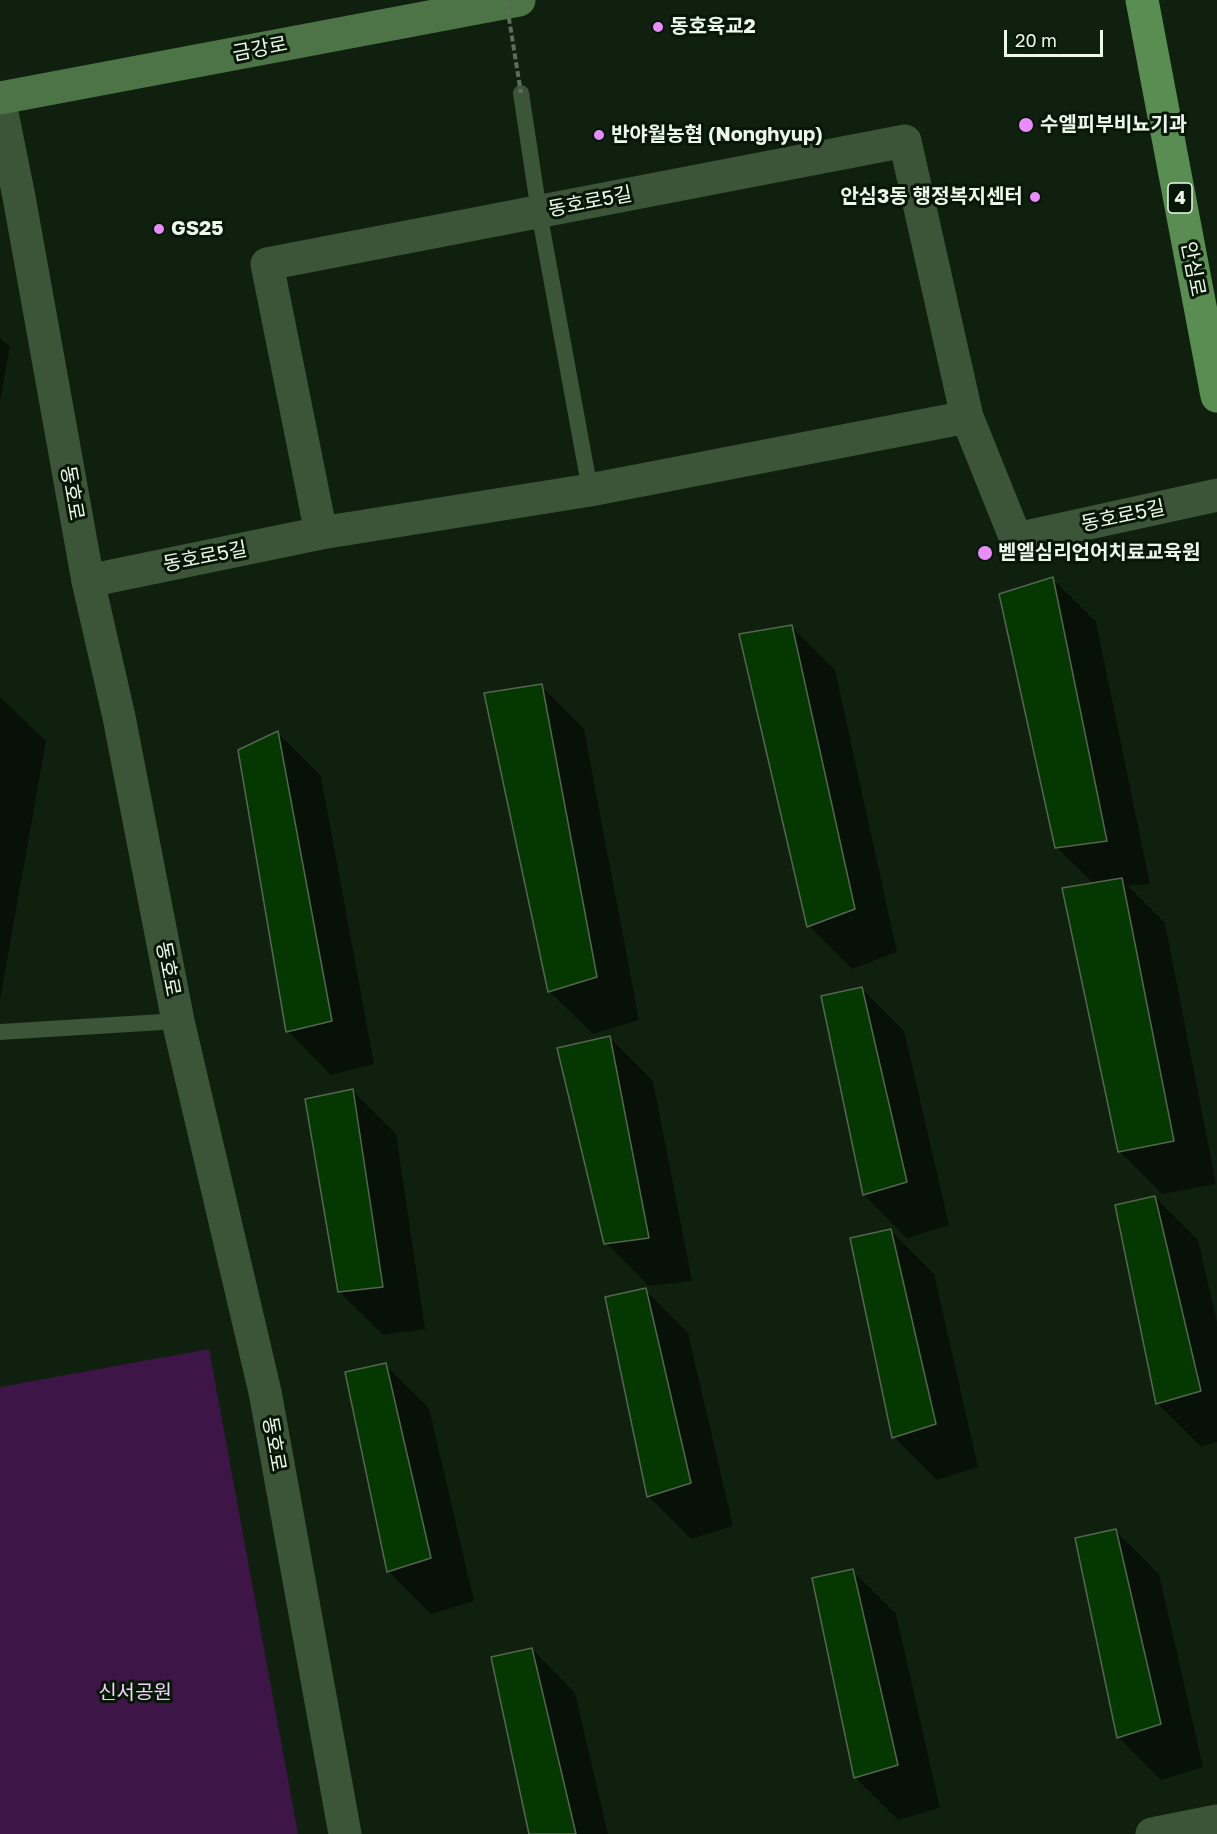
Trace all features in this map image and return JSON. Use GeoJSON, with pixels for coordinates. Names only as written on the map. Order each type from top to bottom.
{"type":"FeatureCollection","features":[{"type":"Feature","properties":{"kind":"main road","name":"금강로"},"geometry":{"type":"LineString","coordinates":[[0,98],[519,0]]}},
{"type":"Feature","properties":{"kind":"main road","name":"안심로"},"geometry":{"type":"LineString","coordinates":[[1142,0],[1217,396]]}},
{"type":"Feature","properties":{"kind":"street","name":"동호로"},"geometry":{"type":"LineString","coordinates":[[0,103],[19,196],[88,581],[119,717],[178,1021],[265,1392],[345,1834]]}},
{"type":"Feature","properties":{"kind":"street","name":"동호로5길"},"geometry":{"type":"LineString","coordinates":[[321,533],[267,264],[905,141],[967,417],[1016,539],[1217,495]]}},
{"type":"Feature","properties":{"kind":"street","name":"동호로5길"},"geometry":{"type":"LineString","coordinates":[[88,581],[321,533],[590,490],[967,417]]}},
{"type":"Feature","properties":{"kind":"street"},"geometry":{"type":"LineString","coordinates":[[1152,1834],[1217,1821]]}},
{"type":"Feature","properties":{"kind":"lane"},"geometry":{"type":"LineString","coordinates":[[521,93],[539,212],[590,490]]}},
{"type":"Feature","properties":{"kind":"lane"},"geometry":{"type":"LineString","coordinates":[[0,1032],[178,1021]]}},
{"type":"Feature","properties":{"kind":"path"},"geometry":{"type":"LineString","coordinates":[[506,0],[521,93]]}},
{"type":"Feature","properties":{"kind":"green space","name":"신서공원"},"geometry":{"type":"Polygon","coordinates":[[[209,1349],[298,1834],[0,1834],[0,1387],[209,1349]]]}},
{"type":"Feature","properties":{"kind":"building"},"geometry":{"type":"Polygon","coordinates":[[[1053,577],[1107,841],[1055,848],[999,594],[1053,577]]]}},
{"type":"Feature","properties":{"kind":"building"},"geometry":{"type":"Polygon","coordinates":[[[792,625],[855,909],[807,927],[739,634],[792,625]]]}},
{"type":"Feature","properties":{"kind":"building"},"geometry":{"type":"Polygon","coordinates":[[[542,684],[597,977],[548,992],[484,693],[542,684]]]}},
{"type":"Feature","properties":{"kind":"building"},"geometry":{"type":"Polygon","coordinates":[[[278,731],[332,1021],[286,1032],[238,750],[278,731]]]}},
{"type":"Feature","properties":{"kind":"building"},"geometry":{"type":"Polygon","coordinates":[[[1122,878],[1174,1141],[1118,1152],[1062,888],[1122,878]]]}},
{"type":"Feature","properties":{"kind":"building"},"geometry":{"type":"Polygon","coordinates":[[[862,987],[907,1182],[863,1195],[821,996],[862,987]]]}},
{"type":"Feature","properties":{"kind":"building"},"geometry":{"type":"Polygon","coordinates":[[[610,1036],[649,1238],[604,1244],[557,1048],[610,1036]]]}},
{"type":"Feature","properties":{"kind":"building"},"geometry":{"type":"Polygon","coordinates":[[[353,1089],[383,1287],[338,1292],[305,1099],[353,1089]]]}},
{"type":"Feature","properties":{"kind":"building"},"geometry":{"type":"Polygon","coordinates":[[[1155,1196],[1201,1391],[1156,1404],[1115,1205],[1155,1196]]]}},
{"type":"Feature","properties":{"kind":"building"},"geometry":{"type":"Polygon","coordinates":[[[891,1229],[936,1424],[892,1438],[850,1238],[891,1229]]]}},
{"type":"Feature","properties":{"kind":"building"},"geometry":{"type":"Polygon","coordinates":[[[646,1288],[691,1483],[647,1497],[605,1297],[646,1288]]]}},
{"type":"Feature","properties":{"kind":"building"},"geometry":{"type":"Polygon","coordinates":[[[386,1363],[431,1558],[387,1572],[345,1372],[386,1363]]]}},
{"type":"Feature","properties":{"kind":"building"},"geometry":{"type":"Polygon","coordinates":[[[1116,1529],[1161,1724],[1117,1738],[1075,1538],[1116,1529]]]}},
{"type":"Feature","properties":{"kind":"building"},"geometry":{"type":"Polygon","coordinates":[[[853,1569],[898,1765],[854,1778],[812,1578],[853,1569]]]}},
{"type":"Feature","properties":{"kind":"building"},"geometry":{"type":"Polygon","coordinates":[[[532,1648],[576,1834],[529,1834],[491,1657],[532,1648]]]}},
{"type":"Feature","properties":{"kind":"place","name":"동호육교2"},"geometry":{"type":"Point","coordinates":[658,27]}},
{"type":"Feature","properties":{"kind":"place","name":"수엘피부비뇨기과"},"geometry":{"type":"Point","coordinates":[1026,125]}},
{"type":"Feature","properties":{"kind":"place","name":"반야월농협 (Nonghyup)"},"geometry":{"type":"Point","coordinates":[599,135]}},
{"type":"Feature","properties":{"kind":"place","name":"안심3동 행정복지센터"},"geometry":{"type":"Point","coordinates":[1035,197]}},
{"type":"Feature","properties":{"kind":"place","name":"GS25"},"geometry":{"type":"Point","coordinates":[159,229]}},
{"type":"Feature","properties":{"kind":"place","name":"벧엘심리언어치료교육원"},"geometry":{"type":"Point","coordinates":[985,553]}}]}
